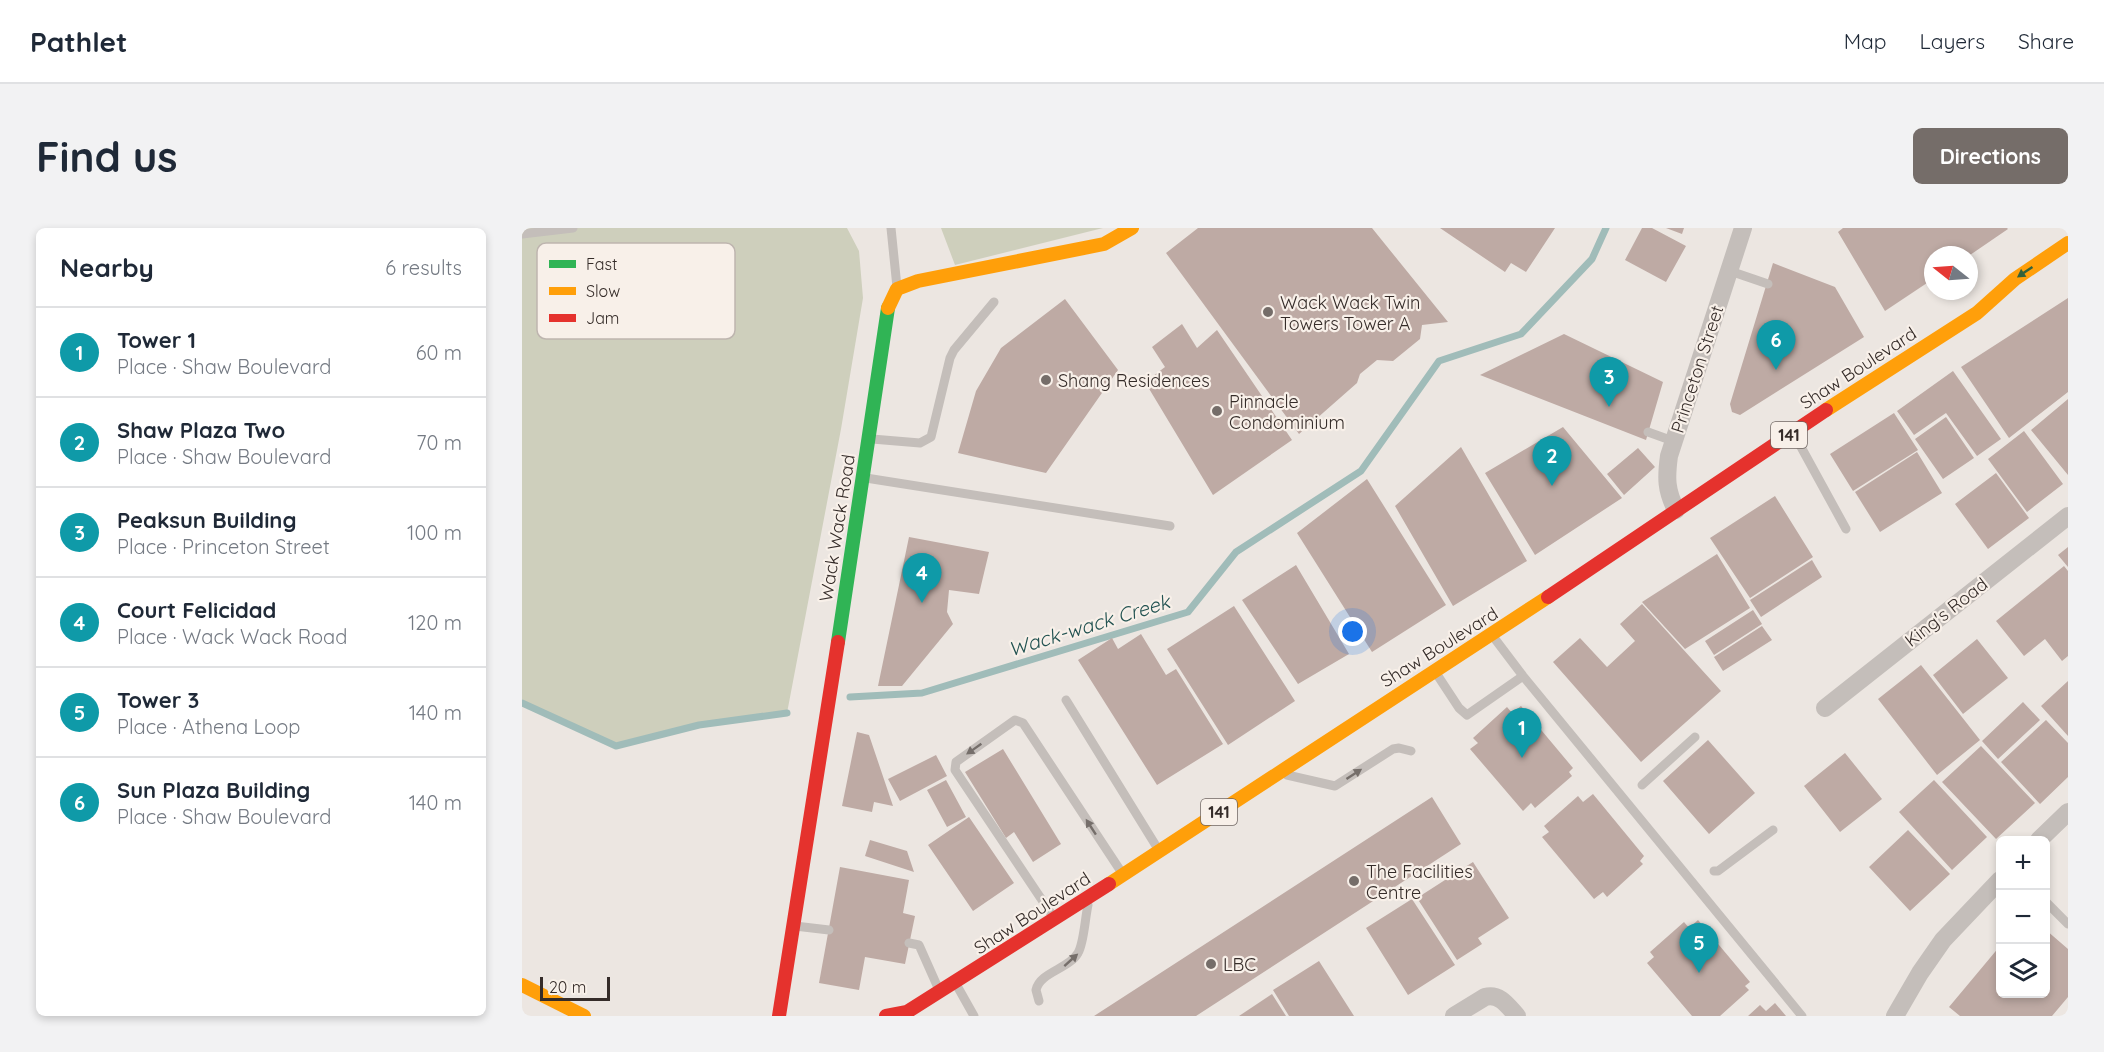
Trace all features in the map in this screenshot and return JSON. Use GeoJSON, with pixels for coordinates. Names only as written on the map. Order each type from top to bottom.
{"type":"FeatureCollection","features":[{"type":"Feature","properties":{"kind":"main road"},"geometry":{"type":"LineString","coordinates":[[897,289],[918,281],[1104,244],[1132,228]]}},
{"type":"Feature","properties":{"kind":"main road","name":"Shaw Boulevard"},"geometry":{"type":"LineString","coordinates":[[886,1016],[905,1014],[940,992],[1492,635],[1793,432],[1986,307],[2015,279],[2068,243]]}},
{"type":"Feature","properties":{"kind":"main road","name":"Wack Wack Road"},"geometry":{"type":"LineString","coordinates":[[779,1016],[864,478],[888,307],[897,289]]}},
{"type":"Feature","properties":{"kind":"main road","name":"Shaw Boulevard"},"geometry":{"type":"LineString","coordinates":[[1986,307],[2013,297]]}},
{"type":"Feature","properties":{"kind":"main road"},"geometry":{"type":"LineString","coordinates":[[522,985],[584,1016]]}},
{"type":"Feature","properties":{"kind":"street","name":"Princeton Street"},"geometry":{"type":"LineString","coordinates":[[1676,510],[1668,493],[1666,475],[1673,441],[1743,228]]}},
{"type":"Feature","properties":{"kind":"street","name":"King's Road"},"geometry":{"type":"LineString","coordinates":[[1825,708],[2068,516]]}},
{"type":"Feature","properties":{"kind":"street"},"geometry":{"type":"LineString","coordinates":[[2044,836],[2068,812]]}},
{"type":"Feature","properties":{"kind":"street"},"geometry":{"type":"LineString","coordinates":[[1897,1015],[1920,973],[1943,940],[1996,885]]}},
{"type":"Feature","properties":{"kind":"street"},"geometry":{"type":"LineString","coordinates":[[1454,1016],[1491,995],[1499,998],[1517,1016]]}},
{"type":"Feature","properties":{"kind":"lane"},"geometry":{"type":"LineString","coordinates":[[522,234],[573,228]]}},
{"type":"Feature","properties":{"kind":"lane"},"geometry":{"type":"LineString","coordinates":[[889,230],[897,289]]}},
{"type":"Feature","properties":{"kind":"lane"},"geometry":{"type":"LineString","coordinates":[[1730,271],[1768,284]]}},
{"type":"Feature","properties":{"kind":"lane"},"geometry":{"type":"LineString","coordinates":[[869,439],[920,443],[926,442],[931,437],[950,358],[994,302]]}},
{"type":"Feature","properties":{"kind":"lane"},"geometry":{"type":"LineString","coordinates":[[1648,432],[1673,441]]}},
{"type":"Feature","properties":{"kind":"lane"},"geometry":{"type":"LineString","coordinates":[[1793,432],[1846,529]]}},
{"type":"Feature","properties":{"kind":"lane"},"geometry":{"type":"LineString","coordinates":[[864,478],[1170,526]]}},
{"type":"Feature","properties":{"kind":"lane"},"geometry":{"type":"LineString","coordinates":[[1492,635],[1523,676],[1802,1016]]}},
{"type":"Feature","properties":{"kind":"lane"},"geometry":{"type":"LineString","coordinates":[[1435,671],[1459,708],[1467,715],[1523,676]]}},
{"type":"Feature","properties":{"kind":"lane"},"geometry":{"type":"LineString","coordinates":[[1066,699],[1159,851]]}},
{"type":"Feature","properties":{"kind":"lane"},"geometry":{"type":"LineString","coordinates":[[1054,919],[955,770],[956,762],[1015,720],[1023,723],[1123,875]]}},
{"type":"Feature","properties":{"kind":"lane"},"geometry":{"type":"LineString","coordinates":[[1642,785],[1695,737]]}},
{"type":"Feature","properties":{"kind":"lane"},"geometry":{"type":"LineString","coordinates":[[1279,773],[1335,786],[1393,749],[1412,751]]}},
{"type":"Feature","properties":{"kind":"lane"},"geometry":{"type":"LineString","coordinates":[[1714,871],[1718,871],[1773,830]]}},
{"type":"Feature","properties":{"kind":"lane"},"geometry":{"type":"LineString","coordinates":[[1039,1000],[1036,990],[1040,982],[1070,962],[1079,952],[1089,897]]}},
{"type":"Feature","properties":{"kind":"lane"},"geometry":{"type":"LineString","coordinates":[[2050,906],[2068,924]]}},
{"type":"Feature","properties":{"kind":"lane"},"geometry":{"type":"LineString","coordinates":[[794,926],[829,930]]}},
{"type":"Feature","properties":{"kind":"lane"},"geometry":{"type":"LineString","coordinates":[[909,943],[919,945],[940,992]]}},
{"type":"Feature","properties":{"kind":"lane"},"geometry":{"type":"LineString","coordinates":[[954,982],[974,1016]]}},
{"type":"Feature","properties":{"kind":"green space"},"geometry":{"type":"Polygon","coordinates":[[[522,228],[847,228],[859,251],[863,298],[841,429],[787,713],[699,725],[616,746],[522,703],[522,228]]]}},
{"type":"Feature","properties":{"kind":"green space"},"geometry":{"type":"Polygon","coordinates":[[[941,228],[1103,228],[955,265],[941,228]]]}},
{"type":"Feature","properties":{"kind":"building"},"geometry":{"type":"Polygon","coordinates":[[[1198,228],[1372,228],[1448,322],[1422,325],[1420,339],[1393,361],[1377,360],[1360,374],[1357,383],[1299,434],[1166,253],[1198,228]]]}},
{"type":"Feature","properties":{"kind":"building"},"geometry":{"type":"Polygon","coordinates":[[[1440,228],[1555,228],[1526,272],[1511,263],[1505,272],[1440,228]]]}},
{"type":"Feature","properties":{"kind":"building"},"geometry":{"type":"Polygon","coordinates":[[[1642,228],[1652,228],[1686,246],[1666,282],[1625,260],[1642,228]]]}},
{"type":"Feature","properties":{"kind":"building"},"geometry":{"type":"Polygon","coordinates":[[[1666,228],[1684,228],[1682,234],[1666,228]]]}},
{"type":"Feature","properties":{"kind":"building"},"geometry":{"type":"Polygon","coordinates":[[[1843,228],[2008,229],[1978,250],[1978,246],[1924,246],[1924,285],[1885,311],[1838,232],[1843,228]]]}},
{"type":"Feature","properties":{"kind":"building"},"geometry":{"type":"Polygon","coordinates":[[[1773,263],[1835,287],[1864,337],[1740,415],[1732,412],[1730,404],[1773,263]]]}},
{"type":"Feature","properties":{"kind":"building"},"geometry":{"type":"Polygon","coordinates":[[[2068,298],[2068,392],[2009,438],[1961,367],[2068,298]]]}},
{"type":"Feature","properties":{"kind":"building","name":"Shang Residences"},"geometry":{"type":"Polygon","coordinates":[[[1065,299],[1118,370],[1046,473],[958,453],[976,391],[1001,348],[1065,299]]]}},
{"type":"Feature","properties":{"kind":"building","name":"Pinnacle Condominium"},"geometry":{"type":"Polygon","coordinates":[[[1182,324],[1197,348],[1217,330],[1292,440],[1213,495],[1145,382],[1165,367],[1152,347],[1182,324]]]}},
{"type":"Feature","properties":{"kind":"building"},"geometry":{"type":"Polygon","coordinates":[[[1564,334],[1663,382],[1646,440],[1480,375],[1564,334]]]}},
{"type":"Feature","properties":{"kind":"building"},"geometry":{"type":"Polygon","coordinates":[[[1953,371],[2001,439],[1977,456],[1946,413],[1914,435],[1897,411],[1953,371]]]}},
{"type":"Feature","properties":{"kind":"building"},"geometry":{"type":"Polygon","coordinates":[[[2068,399],[2068,475],[2031,430],[2068,399]]]}},
{"type":"Feature","properties":{"kind":"building"},"geometry":{"type":"Polygon","coordinates":[[[1894,413],[1918,450],[1853,491],[1830,454],[1894,413]]]}},
{"type":"Feature","properties":{"kind":"building"},"geometry":{"type":"Polygon","coordinates":[[[1946,417],[1974,458],[1943,479],[1915,439],[1946,417]]]}},
{"type":"Feature","properties":{"kind":"building"},"geometry":{"type":"Polygon","coordinates":[[[1563,427],[1622,498],[1535,555],[1485,473],[1563,427]]]}},
{"type":"Feature","properties":{"kind":"building"},"geometry":{"type":"Polygon","coordinates":[[[2024,431],[2063,484],[2027,512],[1988,459],[2024,431]]]}},
{"type":"Feature","properties":{"kind":"building"},"geometry":{"type":"Polygon","coordinates":[[[1461,447],[1527,561],[1453,606],[1395,506],[1461,447]]]}},
{"type":"Feature","properties":{"kind":"building"},"geometry":{"type":"Polygon","coordinates":[[[1638,448],[1655,467],[1624,495],[1607,474],[1638,448]]]}},
{"type":"Feature","properties":{"kind":"building"},"geometry":{"type":"Polygon","coordinates":[[[1917,452],[1942,493],[1880,532],[1855,492],[1917,452]]]}},
{"type":"Feature","properties":{"kind":"building"},"geometry":{"type":"Polygon","coordinates":[[[1996,473],[2029,518],[1988,549],[1955,504],[1996,473]]]}},
{"type":"Feature","properties":{"kind":"building"},"geometry":{"type":"Polygon","coordinates":[[[1367,479],[1446,605],[1372,652],[1297,533],[1367,479]]]}},
{"type":"Feature","properties":{"kind":"building"},"geometry":{"type":"Polygon","coordinates":[[[1775,496],[1813,557],[1750,598],[1710,538],[1775,496]]]}},
{"type":"Feature","properties":{"kind":"building"},"geometry":{"type":"Polygon","coordinates":[[[909,537],[989,552],[979,594],[949,590],[947,612],[953,624],[902,686],[878,686],[909,537]]]}},
{"type":"Feature","properties":{"kind":"building"},"geometry":{"type":"Polygon","coordinates":[[[2068,547],[2068,567],[2058,555],[2068,547]]]}},
{"type":"Feature","properties":{"kind":"building"},"geometry":{"type":"Polygon","coordinates":[[[1717,554],[1750,608],[1685,649],[1642,602],[1717,554]]]}},
{"type":"Feature","properties":{"kind":"building"},"geometry":{"type":"Polygon","coordinates":[[[1812,560],[1822,577],[1761,617],[1750,600],[1812,560]]]}},
{"type":"Feature","properties":{"kind":"building"},"geometry":{"type":"Polygon","coordinates":[[[1296,565],[1349,654],[1298,684],[1242,600],[1296,565]]]}},
{"type":"Feature","properties":{"kind":"building"},"geometry":{"type":"Polygon","coordinates":[[[2064,566],[2068,571],[2068,656],[2062,661],[2045,639],[2024,656],[1996,621],[2064,566]]]}},
{"type":"Feature","properties":{"kind":"building"},"geometry":{"type":"Polygon","coordinates":[[[1642,604],[1721,691],[1641,762],[1553,662],[1580,638],[1607,667],[1635,641],[1620,624],[1642,604]]]}},
{"type":"Feature","properties":{"kind":"building"},"geometry":{"type":"Polygon","coordinates":[[[1234,606],[1295,701],[1228,745],[1167,649],[1234,606]]]}},
{"type":"Feature","properties":{"kind":"building"},"geometry":{"type":"Polygon","coordinates":[[[1753,610],[1762,624],[1714,655],[1705,641],[1753,610]]]}},
{"type":"Feature","properties":{"kind":"building"},"geometry":{"type":"Polygon","coordinates":[[[1762,626],[1772,640],[1723,671],[1714,657],[1762,626]]]}},
{"type":"Feature","properties":{"kind":"building"},"geometry":{"type":"Polygon","coordinates":[[[1141,634],[1166,675],[1176,669],[1223,744],[1157,785],[1078,660],[1112,638],[1118,649],[1141,634]]]}},
{"type":"Feature","properties":{"kind":"building"},"geometry":{"type":"Polygon","coordinates":[[[1977,639],[2008,678],[1963,714],[1933,675],[1977,639]]]}},
{"type":"Feature","properties":{"kind":"building"},"geometry":{"type":"Polygon","coordinates":[[[1921,665],[1980,740],[1937,775],[1878,699],[1921,665]]]}},
{"type":"Feature","properties":{"kind":"building"},"geometry":{"type":"Polygon","coordinates":[[[2068,681],[2068,736],[2041,706],[2068,681]]]}},
{"type":"Feature","properties":{"kind":"building"},"geometry":{"type":"Polygon","coordinates":[[[2023,702],[2040,720],[1998,759],[1982,741],[2023,702]]]}},
{"type":"Feature","properties":{"kind":"building"},"geometry":{"type":"Polygon","coordinates":[[[1521,706],[1573,768],[1569,772],[1572,776],[1535,808],[1531,803],[1523,811],[1470,749],[1478,743],[1473,738],[1507,707],[1512,713],[1521,706]]]}},
{"type":"Feature","properties":{"kind":"building"},"geometry":{"type":"Polygon","coordinates":[[[2046,720],[2068,743],[2068,777],[2040,804],[2001,762],[2046,720]]]}},
{"type":"Feature","properties":{"kind":"building"},"geometry":{"type":"Polygon","coordinates":[[[857,732],[869,735],[893,806],[874,802],[872,812],[842,806],[857,732]]]}},
{"type":"Feature","properties":{"kind":"building"},"geometry":{"type":"Polygon","coordinates":[[[1708,740],[1755,793],[1709,834],[1663,781],[1708,740]]]}},
{"type":"Feature","properties":{"kind":"building"},"geometry":{"type":"Polygon","coordinates":[[[1981,746],[2035,803],[1999,836],[1996,836],[1996,839],[1942,782],[1981,746]]]}},
{"type":"Feature","properties":{"kind":"building"},"geometry":{"type":"Polygon","coordinates":[[[1003,749],[1061,844],[1033,862],[1014,832],[1006,838],[965,772],[1003,749]]]}},
{"type":"Feature","properties":{"kind":"building"},"geometry":{"type":"Polygon","coordinates":[[[1845,753],[1882,799],[1840,832],[1804,786],[1845,753]]]}},
{"type":"Feature","properties":{"kind":"building"},"geometry":{"type":"Polygon","coordinates":[[[936,755],[947,776],[900,801],[888,779],[936,755]]]}},
{"type":"Feature","properties":{"kind":"building"},"geometry":{"type":"Polygon","coordinates":[[[946,780],[966,817],[947,827],[927,790],[946,780]]]}},
{"type":"Feature","properties":{"kind":"building"},"geometry":{"type":"Polygon","coordinates":[[[1934,780],[1987,837],[1952,870],[1899,812],[1934,780]]]}},
{"type":"Feature","properties":{"kind":"building"},"geometry":{"type":"Polygon","coordinates":[[[1593,794],[1644,856],[1640,861],[1643,864],[1607,897],[1603,892],[1594,899],[1542,837],[1549,832],[1544,826],[1578,796],[1583,802],[1593,794]]]}},
{"type":"Feature","properties":{"kind":"building","name":"The Facilities Centre"},"geometry":{"type":"Polygon","coordinates":[[[1432,797],[1461,844],[1196,1016],[1094,1016],[1432,797]]]}},
{"type":"Feature","properties":{"kind":"building"},"geometry":{"type":"Polygon","coordinates":[[[969,817],[1014,883],[973,911],[928,845],[969,817]]]}},
{"type":"Feature","properties":{"kind":"building"},"geometry":{"type":"Polygon","coordinates":[[[1908,830],[1950,874],[1910,911],[1869,867],[1908,830]]]}},
{"type":"Feature","properties":{"kind":"building"},"geometry":{"type":"Polygon","coordinates":[[[870,840],[907,851],[914,872],[865,856],[870,840]]]}},
{"type":"Feature","properties":{"kind":"building"},"geometry":{"type":"Polygon","coordinates":[[[1473,862],[1509,918],[1478,938],[1482,944],[1457,960],[1417,898],[1473,862]]]}},
{"type":"Feature","properties":{"kind":"building"},"geometry":{"type":"Polygon","coordinates":[[[840,867],[909,880],[903,913],[915,916],[905,964],[865,957],[859,990],[819,983],[840,867]]]}},
{"type":"Feature","properties":{"kind":"building"},"geometry":{"type":"Polygon","coordinates":[[[1412,899],[1455,965],[1408,995],[1366,928],[1412,899]]]}},
{"type":"Feature","properties":{"kind":"building"},"geometry":{"type":"Polygon","coordinates":[[[1698,920],[1750,982],[1745,986],[1749,990],[1720,1016],[1692,1016],[1647,963],[1654,957],[1650,952],[1684,922],[1689,928],[1698,920]]]}},
{"type":"Feature","properties":{"kind":"building"},"geometry":{"type":"Polygon","coordinates":[[[2050,933],[2068,949],[2068,997],[2052,1016],[1960,1016],[1949,1007],[1996,951],[1996,998],[2050,998],[2050,933]]]}},
{"type":"Feature","properties":{"kind":"building"},"geometry":{"type":"Polygon","coordinates":[[[1319,961],[1354,1016],[1289,1016],[1273,990],[1319,961]]]}},
{"type":"Feature","properties":{"kind":"building"},"geometry":{"type":"Polygon","coordinates":[[[1272,994],[1286,1016],[1239,1016],[1272,994]]]}},
{"type":"Feature","properties":{"kind":"building"},"geometry":{"type":"Polygon","coordinates":[[[1775,1003],[1786,1016],[1748,1016],[1760,1005],[1766,1011],[1775,1003]]]}},
{"type":"Feature","properties":{"kind":"waterway","name":"Wack-wack Creek"},"geometry":{"type":"LineString","coordinates":[[850,697],[922,693],[1188,612],[1236,552],[1361,471],[1439,361],[1521,334],[1592,259],[1606,228]]}},
{"type":"Feature","properties":{"kind":"waterway"},"geometry":{"type":"LineString","coordinates":[[522,703],[616,746],[699,725],[787,713]]}},
{"type":"Feature","properties":{"kind":"traffic: fast"},"geometry":{"type":"LineString","coordinates":[[838,642],[888,308]]}},
{"type":"Feature","properties":{"kind":"traffic: slow"},"geometry":{"type":"LineString","coordinates":[[888,308],[897,289],[918,281],[1104,244],[1132,228]]}},
{"type":"Feature","properties":{"kind":"traffic: slow"},"geometry":{"type":"LineString","coordinates":[[1826,410],[1977,313],[2015,279],[2068,243]]}},
{"type":"Feature","properties":{"kind":"traffic: slow"},"geometry":{"type":"LineString","coordinates":[[1109,884],[1548,597]]}},
{"type":"Feature","properties":{"kind":"traffic: slow"},"geometry":{"type":"LineString","coordinates":[[522,985],[584,1016]]}},
{"type":"Feature","properties":{"kind":"traffic: jam"},"geometry":{"type":"LineString","coordinates":[[1548,597],[1826,410]]}},
{"type":"Feature","properties":{"kind":"traffic: jam"},"geometry":{"type":"LineString","coordinates":[[779,1016],[838,642]]}},
{"type":"Feature","properties":{"kind":"traffic: jam"},"geometry":{"type":"LineString","coordinates":[[886,1016],[907,1012],[1109,884]]}},
{"type":"Feature","properties":{"kind":"place","name":"Wack Wack Twin Towers Tower A"},"geometry":{"type":"Point","coordinates":[1268,312]}},
{"type":"Feature","properties":{"kind":"place","name":"Sun Plaza Building"},"geometry":{"type":"Point","coordinates":[1776,370]}},
{"type":"Feature","properties":{"kind":"place","name":"Shang Residences"},"geometry":{"type":"Point","coordinates":[1046,380]}},
{"type":"Feature","properties":{"kind":"place","name":"Peaksun Building"},"geometry":{"type":"Point","coordinates":[1609,407]}},
{"type":"Feature","properties":{"kind":"place","name":"Pinnacle Condominium"},"geometry":{"type":"Point","coordinates":[1217,411]}},
{"type":"Feature","properties":{"kind":"place","name":"Shaw Plaza Two"},"geometry":{"type":"Point","coordinates":[1552,486]}},
{"type":"Feature","properties":{"kind":"place","name":"Court Felicidad"},"geometry":{"type":"Point","coordinates":[922,603]}},
{"type":"Feature","properties":{"kind":"place","name":"Tower 1"},"geometry":{"type":"Point","coordinates":[1522,758]}},
{"type":"Feature","properties":{"kind":"place","name":"The Facilities Centre"},"geometry":{"type":"Point","coordinates":[1354,881]}},
{"type":"Feature","properties":{"kind":"place","name":"LBC"},"geometry":{"type":"Point","coordinates":[1211,964]}},
{"type":"Feature","properties":{"kind":"place","name":"Tower 3"},"geometry":{"type":"Point","coordinates":[1699,973]}}]}
